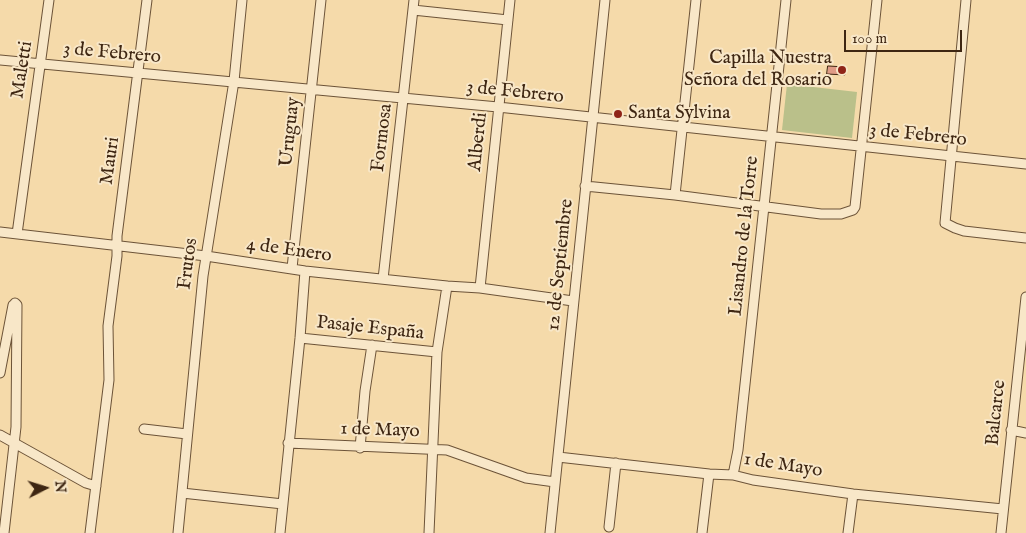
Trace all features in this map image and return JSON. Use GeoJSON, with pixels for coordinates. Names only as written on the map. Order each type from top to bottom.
{"type":"FeatureCollection","features":[{"type":"Feature","properties":{"kind":"street","name":"Maletti"},"geometry":{"type":"LineString","coordinates":[[17,234],[49,0]]}},
{"type":"Feature","properties":{"kind":"street","name":"Mauri"},"geometry":{"type":"LineString","coordinates":[[90,533],[110,380],[108,326],[118,247],[117,236],[147,0]]}},
{"type":"Feature","properties":{"kind":"street","name":"Frutos"},"geometry":{"type":"LineString","coordinates":[[178,533],[206,256],[234,82],[242,0]]}},
{"type":"Feature","properties":{"kind":"street","name":"Uruguay"},"geometry":{"type":"LineString","coordinates":[[292,268],[321,0]]}},
{"type":"Feature","properties":{"kind":"street","name":"Alberdi"},"geometry":{"type":"LineString","coordinates":[[480,288],[510,0]]}},
{"type":"Feature","properties":{"kind":"street","name":"12 de Septiembre"},"geometry":{"type":"LineString","coordinates":[[550,533],[605,0]]}},
{"type":"Feature","properties":{"kind":"street"},"geometry":{"type":"LineString","coordinates":[[675,195],[696,0]]}},
{"type":"Feature","properties":{"kind":"street","name":"Lisandro de la Torre"},"geometry":{"type":"LineString","coordinates":[[733,475],[738,450],[786,0]]}},
{"type":"Feature","properties":{"kind":"street"},"geometry":{"type":"LineString","coordinates":[[585,186],[828,214],[849,212],[855,206],[877,0]]}},
{"type":"Feature","properties":{"kind":"street"},"geometry":{"type":"LineString","coordinates":[[966,0],[944,220],[948,225],[964,231],[1026,238]]}},
{"type":"Feature","properties":{"kind":"street"},"geometry":{"type":"LineString","coordinates":[[414,5],[508,20]]}},
{"type":"Feature","properties":{"kind":"street","name":"Formosa"},"geometry":{"type":"LineString","coordinates":[[383,279],[414,5]]}},
{"type":"Feature","properties":{"kind":"street","name":"3 de Febrero"},"geometry":{"type":"LineString","coordinates":[[0,60],[312,88],[1026,164]]}},
{"type":"Feature","properties":{"kind":"street","name":"4 de Enero"},"geometry":{"type":"LineString","coordinates":[[0,232],[206,256],[305,270],[480,288],[573,301]]}},
{"type":"Feature","properties":{"kind":"street"},"geometry":{"type":"LineString","coordinates":[[280,533],[305,270]]}},
{"type":"Feature","properties":{"kind":"street"},"geometry":{"type":"LineString","coordinates":[[429,533],[437,352],[446,286]]}},
{"type":"Feature","properties":{"kind":"street","name":"Balcarce"},"geometry":{"type":"LineString","coordinates":[[1000,533],[1026,297]]}},
{"type":"Feature","properties":{"kind":"street"},"geometry":{"type":"LineString","coordinates":[[0,373],[13,305],[15,303],[17,305],[14,444],[4,533]]}},
{"type":"Feature","properties":{"kind":"street","name":"Pasaje España"},"geometry":{"type":"LineString","coordinates":[[300,338],[437,352]]}},
{"type":"Feature","properties":{"kind":"street"},"geometry":{"type":"LineString","coordinates":[[360,448],[364,390],[372,345]]}},
{"type":"Feature","properties":{"kind":"street"},"geometry":{"type":"LineString","coordinates":[[144,430],[187,434]]}},
{"type":"Feature","properties":{"kind":"street"},"geometry":{"type":"LineString","coordinates":[[1011,430],[1026,433]]}},
{"type":"Feature","properties":{"kind":"street"},"geometry":{"type":"LineString","coordinates":[[0,435],[86,483],[96,486]]}},
{"type":"Feature","properties":{"kind":"street","name":"1 de Mayo"},"geometry":{"type":"LineString","coordinates":[[288,443],[360,448],[433,449],[454,452],[526,478],[555,482]]}},
{"type":"Feature","properties":{"kind":"street","name":"1 de Mayo"},"geometry":{"type":"LineString","coordinates":[[558,457],[733,475],[753,480],[853,494],[1003,509]]}},
{"type":"Feature","properties":{"kind":"street"},"geometry":{"type":"LineString","coordinates":[[609,527],[616,463]]}},
{"type":"Feature","properties":{"kind":"street"},"geometry":{"type":"LineString","coordinates":[[702,533],[709,474]]}},
{"type":"Feature","properties":{"kind":"street"},"geometry":{"type":"LineString","coordinates":[[182,493],[283,504]]}},
{"type":"Feature","properties":{"kind":"street"},"geometry":{"type":"LineString","coordinates":[[848,533],[853,494]]}},
{"type":"Feature","properties":{"kind":"green space"},"geometry":{"type":"Polygon","coordinates":[[[787,84],[857,92],[852,138],[782,130],[787,84]]]}},
{"type":"Feature","properties":{"kind":"building","name":"Capilla Nuestra Señora del Rosario"},"geometry":{"type":"Polygon","coordinates":[[[828,66],[846,67],[845,75],[827,74],[828,66]]]}},
{"type":"Feature","properties":{"kind":"place","name":"Capilla Nuestra Señora del Rosario"},"geometry":{"type":"Point","coordinates":[842,70]}},
{"type":"Feature","properties":{"kind":"place","name":"Santa Sylvina"},"geometry":{"type":"Point","coordinates":[618,114]}}]}
